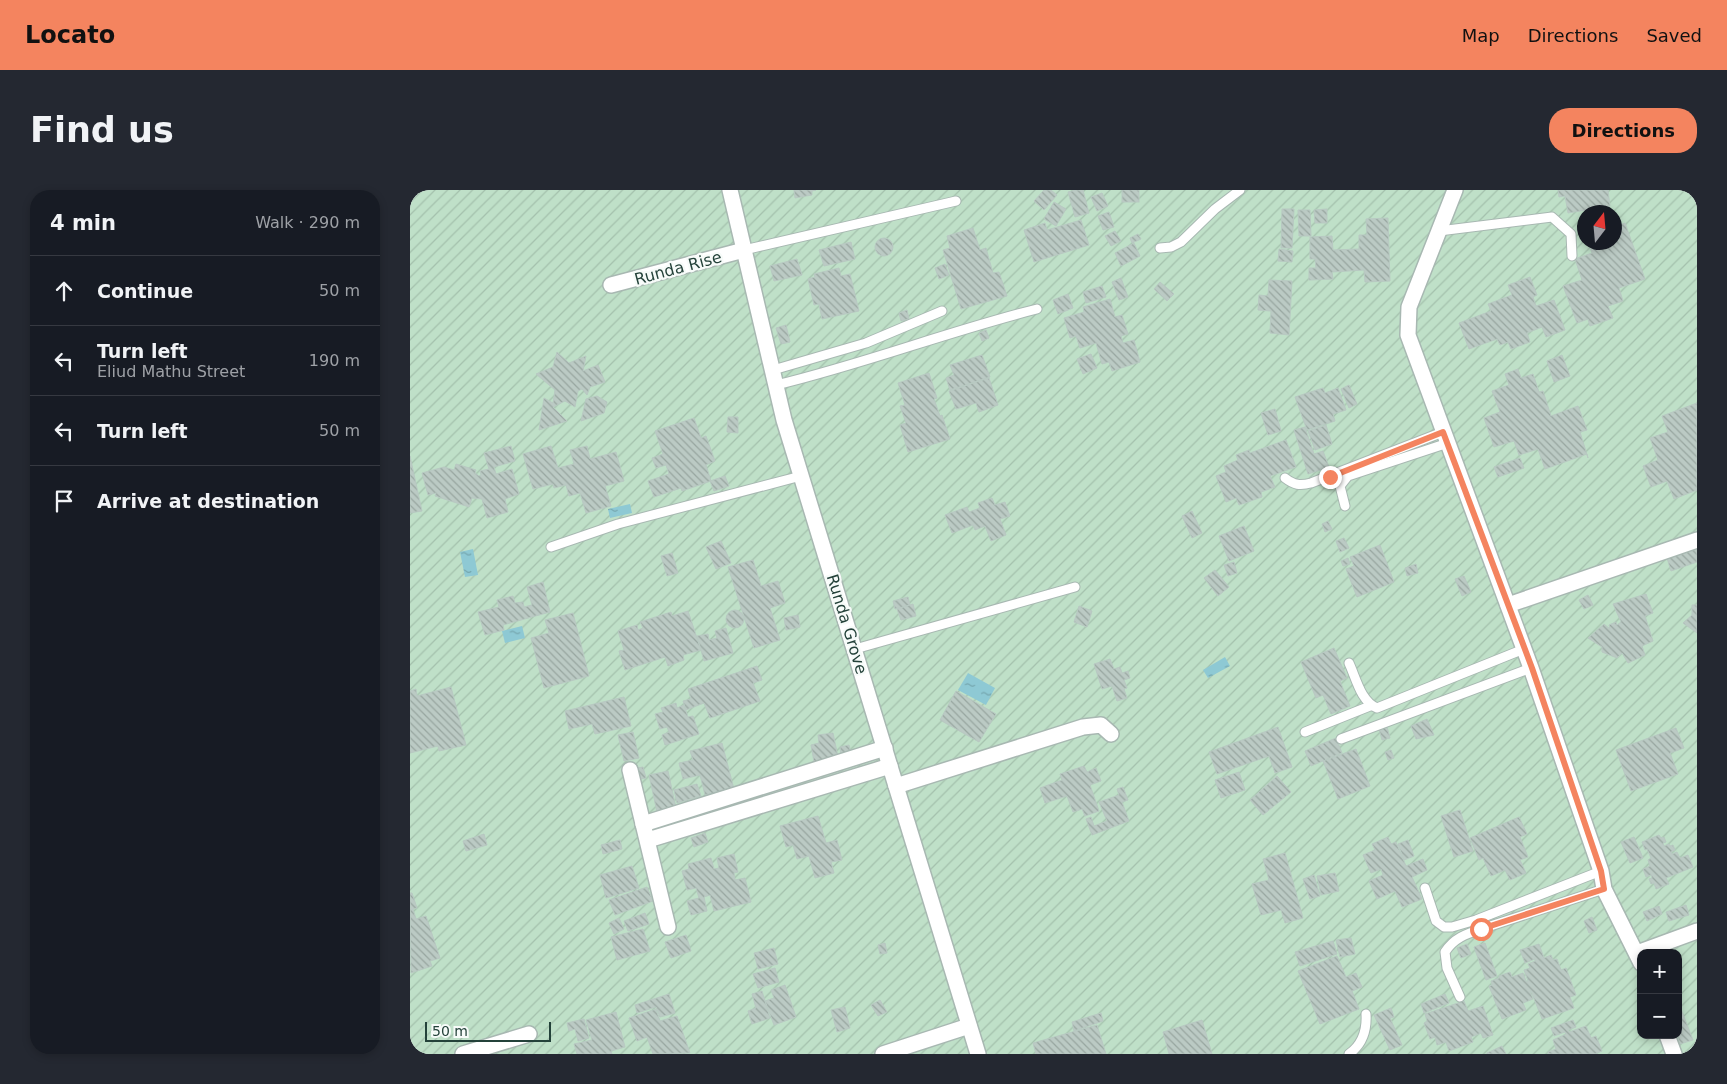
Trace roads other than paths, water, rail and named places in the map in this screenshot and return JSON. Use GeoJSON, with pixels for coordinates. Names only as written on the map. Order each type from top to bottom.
{"type":"FeatureCollection","features":[{"type":"Feature","properties":{"kind":"street","name":"Runda Grove"},"geometry":{"type":"LineString","coordinates":[[730,190],[784,420],[978,1054]]}},
{"type":"Feature","properties":{"kind":"street"},"geometry":{"type":"LineString","coordinates":[[1455,190],[1408,307],[1408,335],[1532,668],[1601,871],[1604,889],[1637,954]]}},
{"type":"Feature","properties":{"kind":"street","name":"Runda Rise"},"geometry":{"type":"LineString","coordinates":[[611,285],[744,250]]}},
{"type":"Feature","properties":{"kind":"street"},"geometry":{"type":"LineString","coordinates":[[1508,606],[1697,540]]}},
{"type":"Feature","properties":{"kind":"street"},"geometry":{"type":"LineString","coordinates":[[896,786],[1083,727],[1101,725],[1111,734]]}},
{"type":"Feature","properties":{"kind":"street"},"geometry":{"type":"LineString","coordinates":[[643,824],[885,748]]}},
{"type":"Feature","properties":{"kind":"street"},"geometry":{"type":"LineString","coordinates":[[648,840],[890,766]]}},
{"type":"Feature","properties":{"kind":"street"},"geometry":{"type":"LineString","coordinates":[[630,770],[668,927]]}},
{"type":"Feature","properties":{"kind":"street"},"geometry":{"type":"LineString","coordinates":[[1658,949],[1697,931]]}},
{"type":"Feature","properties":{"kind":"street"},"geometry":{"type":"LineString","coordinates":[[883,1054],[969,1026]]}},
{"type":"Feature","properties":{"kind":"street"},"geometry":{"type":"LineString","coordinates":[[463,1054],[529,1034]]}},
{"type":"Feature","properties":{"kind":"street"},"geometry":{"type":"LineString","coordinates":[[1668,1039],[1674,1054]]}},
{"type":"Feature","properties":{"kind":"lane"},"geometry":{"type":"LineString","coordinates":[[1160,248],[1171,247],[1181,242],[1215,209],[1240,190]]}},
{"type":"Feature","properties":{"kind":"lane"},"geometry":{"type":"LineString","coordinates":[[744,250],[956,202]]}},
{"type":"Feature","properties":{"kind":"lane"},"geometry":{"type":"LineString","coordinates":[[1439,231],[1552,217],[1571,234],[1572,256]]}},
{"type":"Feature","properties":{"kind":"lane"},"geometry":{"type":"LineString","coordinates":[[774,378],[878,356],[986,322],[1037,309]]}},
{"type":"Feature","properties":{"kind":"lane"},"geometry":{"type":"LineString","coordinates":[[774,378],[866,343],[942,311]]}},
{"type":"Feature","properties":{"kind":"lane"},"geometry":{"type":"LineString","coordinates":[[1285,478],[1293,484],[1301,486],[1446,438]]}},
{"type":"Feature","properties":{"kind":"lane"},"geometry":{"type":"LineString","coordinates":[[1344,506],[1340,486],[1348,476],[1446,438]]}},
{"type":"Feature","properties":{"kind":"lane"},"geometry":{"type":"LineString","coordinates":[[551,547],[618,524],[801,476]]}},
{"type":"Feature","properties":{"kind":"lane"},"geometry":{"type":"LineString","coordinates":[[854,649],[1076,587]]}},
{"type":"Feature","properties":{"kind":"lane"},"geometry":{"type":"LineString","coordinates":[[1305,732],[1370,706],[1378,708],[1387,706],[1524,649]]}},
{"type":"Feature","properties":{"kind":"lane"},"geometry":{"type":"LineString","coordinates":[[1349,663],[1370,706]]}},
{"type":"Feature","properties":{"kind":"lane"},"geometry":{"type":"LineString","coordinates":[[1341,739],[1532,668]]}},
{"type":"Feature","properties":{"kind":"lane"},"geometry":{"type":"LineString","coordinates":[[1425,888],[1436,921],[1444,927],[1452,927],[1476,920],[1601,871]]}},
{"type":"Feature","properties":{"kind":"lane"},"geometry":{"type":"LineString","coordinates":[[1460,997],[1447,968],[1445,952],[1451,943],[1462,936],[1481,929],[1604,889]]}},
{"type":"Feature","properties":{"kind":"lane"},"geometry":{"type":"LineString","coordinates":[[1350,1054],[1358,1046],[1365,1034],[1366,1014]]}},
{"type":"Feature","properties":{"kind":"water"},"geometry":{"type":"Polygon","coordinates":[[[630,504],[632,513],[610,518],[608,509],[630,504]]]}},
{"type":"Feature","properties":{"kind":"water"},"geometry":{"type":"Polygon","coordinates":[[[473,549],[478,575],[465,577],[460,552],[473,549]]]}},
{"type":"Feature","properties":{"kind":"water"},"geometry":{"type":"Polygon","coordinates":[[[522,626],[525,638],[505,643],[502,631],[522,626]]]}},
{"type":"Feature","properties":{"kind":"water"},"geometry":{"type":"Polygon","coordinates":[[[1225,657],[1230,666],[1208,678],[1203,670],[1225,657]]]}},
{"type":"Feature","properties":{"kind":"water"},"geometry":{"type":"Polygon","coordinates":[[[968,673],[995,688],[986,705],[958,690],[968,673]]]}}]}
